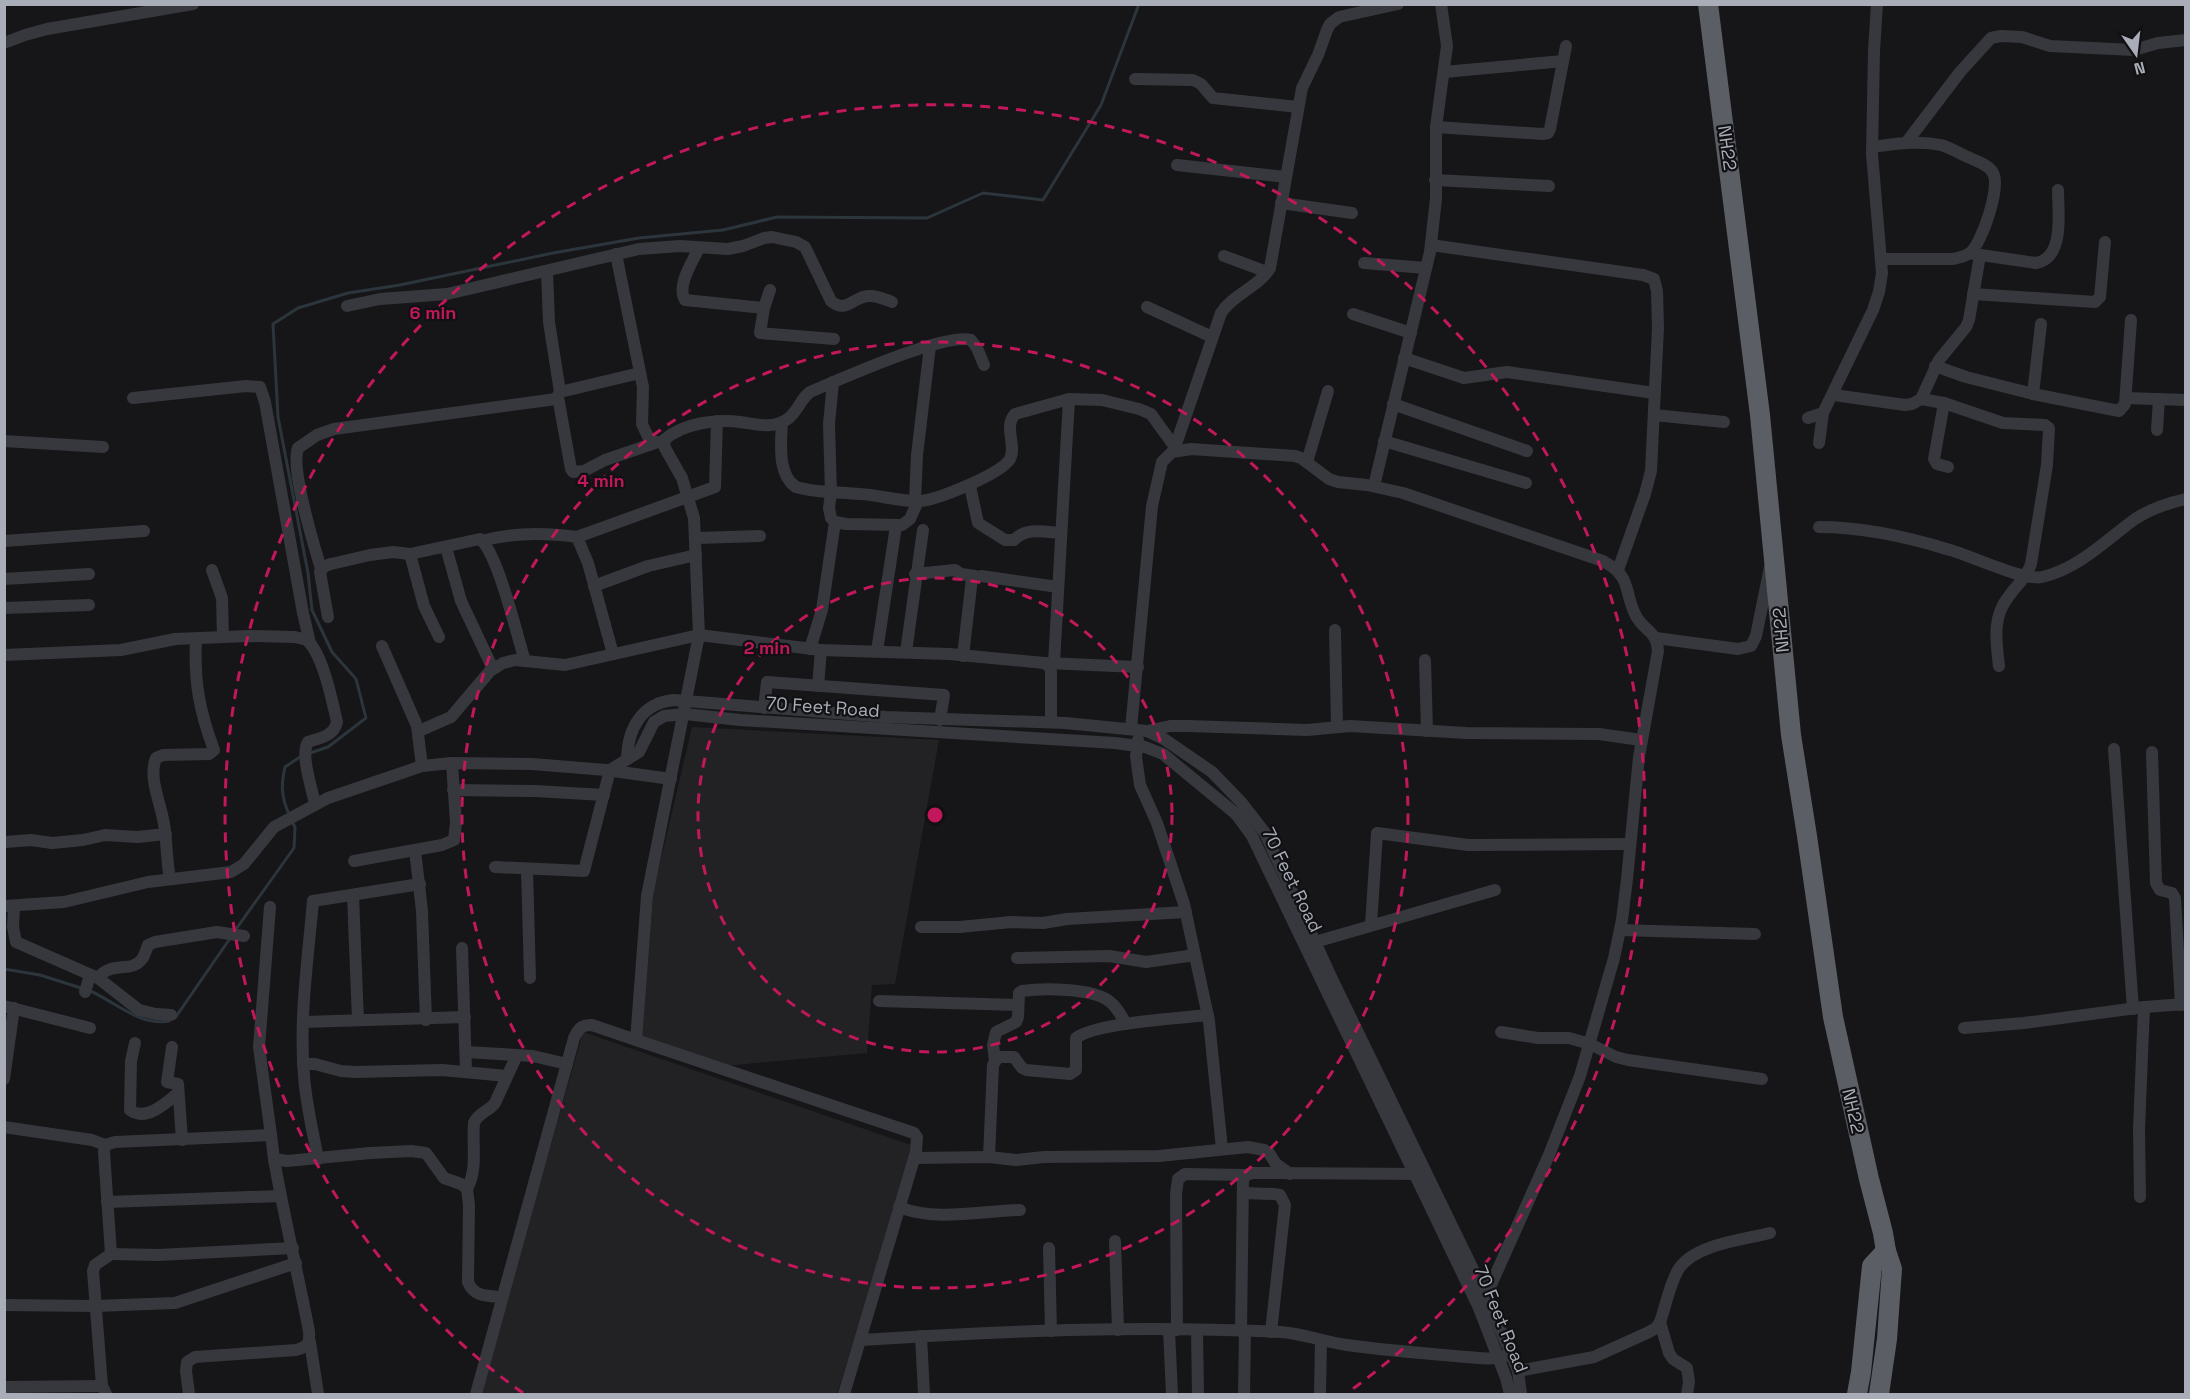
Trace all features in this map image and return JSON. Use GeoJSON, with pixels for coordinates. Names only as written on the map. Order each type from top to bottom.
{"type":"FeatureCollection","features":[{"type":"Feature","properties":{"kind":"highway","name":"NH22"},"geometry":{"type":"LineString","coordinates":[[1708,4],[1759,403],[1791,735],[1833,1017],[1892,1269],[1887,1339],[1879,1395]]}},
{"type":"Feature","properties":{"kind":"highway"},"geometry":{"type":"LineString","coordinates":[[1857,1395],[1872,1266],[1886,1251]]}},
{"type":"Feature","properties":{"kind":"street"},"geometry":{"type":"LineString","coordinates":[[4,43],[47,29],[194,4]]}},
{"type":"Feature","properties":{"kind":"street"},"geometry":{"type":"LineString","coordinates":[[1176,449],[1212,337],[1224,308],[1267,272],[1271,261],[1304,81],[1318,55],[1330,24],[1339,17],[1398,4]]}},
{"type":"Feature","properties":{"kind":"street"},"geometry":{"type":"LineString","coordinates":[[1374,486],[1431,245],[1436,180],[1436,127],[1447,46],[1441,4]]}},
{"type":"Feature","properties":{"kind":"street"},"geometry":{"type":"LineString","coordinates":[[1819,443],[1823,413],[1834,395],[1879,292],[1882,259],[1872,147],[1877,4]]}},
{"type":"Feature","properties":{"kind":"street"},"geometry":{"type":"LineString","coordinates":[[1906,143],[1960,72],[1991,38],[2022,37],[2050,45],[2134,50],[2158,43],[2186,40]]}},
{"type":"Feature","properties":{"kind":"street"},"geometry":{"type":"LineString","coordinates":[[1436,127],[1548,133],[1566,46]]}},
{"type":"Feature","properties":{"kind":"street"},"geometry":{"type":"LineString","coordinates":[[1444,72],[1563,61]]}},
{"type":"Feature","properties":{"kind":"street"},"geometry":{"type":"LineString","coordinates":[[1135,79],[1193,80],[1201,84],[1213,98],[1298,107]]}},
{"type":"Feature","properties":{"kind":"street"},"geometry":{"type":"LineString","coordinates":[[1834,395],[1905,405],[1921,399],[1935,366],[1969,320],[1975,254],[1994,199],[1996,185],[1994,173],[1988,167],[1942,146],[1906,143],[1872,147]]}},
{"type":"Feature","properties":{"kind":"street"},"geometry":{"type":"LineString","coordinates":[[1177,165],[1286,177]]}},
{"type":"Feature","properties":{"kind":"street"},"geometry":{"type":"LineString","coordinates":[[1436,180],[1549,186]]}},
{"type":"Feature","properties":{"kind":"street"},"geometry":{"type":"LineString","coordinates":[[1882,259],[1952,259],[1975,254],[2042,262],[2054,251],[2058,190]]}},
{"type":"Feature","properties":{"kind":"street"},"geometry":{"type":"LineString","coordinates":[[1281,203],[1352,213]]}},
{"type":"Feature","properties":{"kind":"street"},"geometry":{"type":"LineString","coordinates":[[347,306],[380,299],[447,294],[616,254],[656,247],[728,249],[764,238],[781,238],[796,242],[807,250],[831,301],[838,306],[846,306],[869,296],[878,296],[892,302]]}},
{"type":"Feature","properties":{"kind":"street"},"geometry":{"type":"LineString","coordinates":[[1973,294],[2095,302],[2100,297],[2105,242]]}},
{"type":"Feature","properties":{"kind":"street"},"geometry":{"type":"LineString","coordinates":[[1431,245],[1643,275],[1654,279],[1657,291],[1658,328],[1653,446],[1648,483],[1618,570]]}},
{"type":"Feature","properties":{"kind":"street"},"geometry":{"type":"LineString","coordinates":[[699,248],[684,282],[682,296],[685,300],[764,308]]}},
{"type":"Feature","properties":{"kind":"street"},"geometry":{"type":"LineString","coordinates":[[616,254],[643,392],[642,424],[647,438],[660,443],[682,478],[694,518],[699,634],[647,896],[636,1040]]}},
{"type":"Feature","properties":{"kind":"street"},"geometry":{"type":"LineString","coordinates":[[1224,256],[1267,272]]}},
{"type":"Feature","properties":{"kind":"street"},"geometry":{"type":"LineString","coordinates":[[1364,263],[1426,268]]}},
{"type":"Feature","properties":{"kind":"street"},"geometry":{"type":"LineString","coordinates":[[547,272],[549,322],[573,472],[584,471],[605,460],[660,443],[675,433],[717,421],[770,425],[782,422],[792,415],[804,396],[810,392],[885,361],[930,346],[968,339],[977,348],[984,365]]}},
{"type":"Feature","properties":{"kind":"street"},"geometry":{"type":"LineString","coordinates":[[770,290],[760,333],[834,339]]}},
{"type":"Feature","properties":{"kind":"street"},"geometry":{"type":"LineString","coordinates":[[1148,307],[1212,337]]}},
{"type":"Feature","properties":{"kind":"street"},"geometry":{"type":"LineString","coordinates":[[1353,315],[1410,333]]}},
{"type":"Feature","properties":{"kind":"street"},"geometry":{"type":"LineString","coordinates":[[1935,366],[1966,377],[2033,394],[2119,411],[2124,407],[2126,398],[2131,320]]}},
{"type":"Feature","properties":{"kind":"street"},"geometry":{"type":"LineString","coordinates":[[2033,394],[2041,324]]}},
{"type":"Feature","properties":{"kind":"street"},"geometry":{"type":"LineString","coordinates":[[833,382],[829,424],[831,518],[835,522],[846,524],[896,525],[908,522],[916,501],[917,455],[930,346]]}},
{"type":"Feature","properties":{"kind":"street"},"geometry":{"type":"LineString","coordinates":[[1404,358],[1464,378],[1507,372],[1654,393]]}},
{"type":"Feature","properties":{"kind":"street"},"geometry":{"type":"LineString","coordinates":[[328,617],[320,577],[321,569],[305,514],[298,472],[296,451],[301,444],[334,429],[549,400],[559,394],[640,373]]}},
{"type":"Feature","properties":{"kind":"street"},"geometry":{"type":"LineString","coordinates":[[133,398],[246,386],[260,387],[303,613],[310,643],[329,687],[337,722],[336,727],[329,734],[308,742],[305,747],[306,765],[315,804]]}},
{"type":"Feature","properties":{"kind":"street"},"geometry":{"type":"LineString","coordinates":[[1307,462],[1328,391]]}},
{"type":"Feature","properties":{"kind":"street"},"geometry":{"type":"LineString","coordinates":[[2126,398],[2186,400]]}},
{"type":"Feature","properties":{"kind":"street"},"geometry":{"type":"LineString","coordinates":[[782,422],[782,461],[786,477],[791,483],[804,489],[831,493],[861,494],[916,501],[970,486],[1010,459],[1010,428],[1015,414],[1069,399],[1102,400],[1145,411],[1156,418],[1176,449]]}},
{"type":"Feature","properties":{"kind":"street"},"geometry":{"type":"LineString","coordinates":[[1051,722],[1049,663],[1058,587],[1069,399]]}},
{"type":"Feature","properties":{"kind":"street"},"geometry":{"type":"LineString","coordinates":[[1921,399],[1944,403],[2003,423],[2045,425],[2049,428],[2047,465],[2032,557],[2026,577],[2006,599],[1997,618],[1999,666]]}},
{"type":"Feature","properties":{"kind":"street"},"geometry":{"type":"LineString","coordinates":[[2157,430],[2159,399]]}},
{"type":"Feature","properties":{"kind":"street"},"geometry":{"type":"LineString","coordinates":[[1944,403],[1934,459],[1937,464],[1947,467]]}},
{"type":"Feature","properties":{"kind":"street"},"geometry":{"type":"LineString","coordinates":[[1393,404],[1527,451]]}},
{"type":"Feature","properties":{"kind":"street"},"geometry":{"type":"LineString","coordinates":[[1808,418],[1823,413]]}},
{"type":"Feature","properties":{"kind":"street"},"geometry":{"type":"LineString","coordinates":[[1654,415],[1724,422]]}},
{"type":"Feature","properties":{"kind":"street"},"geometry":{"type":"LineString","coordinates":[[321,569],[331,564],[377,554],[393,552],[410,554],[477,539],[482,541],[503,537],[551,534],[577,537],[715,487],[717,421]]}},
{"type":"Feature","properties":{"kind":"street"},"geometry":{"type":"LineString","coordinates":[[4,441],[103,447]]}},
{"type":"Feature","properties":{"kind":"street"},"geometry":{"type":"LineString","coordinates":[[1384,441],[1526,483]]}},
{"type":"Feature","properties":{"kind":"street"},"geometry":{"type":"LineString","coordinates":[[1221,1149],[1213,1044],[1208,1015],[1186,912],[1156,823],[1140,785],[1136,745],[1140,730],[1138,667],[1147,551],[1154,497],[1162,462],[1176,449],[1295,456],[1329,479],[1374,486],[1412,496],[1603,561],[1618,570],[1627,585],[1636,615],[1656,638],[1658,651],[1641,740],[1620,930],[1590,1044],[1549,1155],[1479,1308]]}},
{"type":"Feature","properties":{"kind":"street"},"geometry":{"type":"LineString","coordinates":[[970,486],[978,523],[1005,540],[1011,542],[1020,534],[1027,532],[1061,533]]}},
{"type":"Feature","properties":{"kind":"street"},"geometry":{"type":"LineString","coordinates":[[1820,527],[1863,530],[1914,540],[1952,550],[2026,577],[2040,578],[2071,566],[2155,508],[2186,499]]}},
{"type":"Feature","properties":{"kind":"street"},"geometry":{"type":"LineString","coordinates":[[818,686],[816,650],[835,522]]}},
{"type":"Feature","properties":{"kind":"street"},"geometry":{"type":"LineString","coordinates":[[877,651],[896,525]]}},
{"type":"Feature","properties":{"kind":"street"},"geometry":{"type":"LineString","coordinates":[[906,652],[915,574],[923,530]]}},
{"type":"Feature","properties":{"kind":"street"},"geometry":{"type":"LineString","coordinates":[[4,541],[144,531]]}},
{"type":"Feature","properties":{"kind":"street"},"geometry":{"type":"LineString","coordinates":[[696,538],[760,536]]}},
{"type":"Feature","properties":{"kind":"street"},"geometry":{"type":"LineString","coordinates":[[577,537],[594,586],[613,654]]}},
{"type":"Feature","properties":{"kind":"street"},"geometry":{"type":"LineString","coordinates":[[482,541],[501,581],[525,661]]}},
{"type":"Feature","properties":{"kind":"street"},"geometry":{"type":"LineString","coordinates":[[446,547],[461,601],[493,669]]}},
{"type":"Feature","properties":{"kind":"street"},"geometry":{"type":"LineString","coordinates":[[1656,638],[1738,649],[1751,646],[1756,636],[1774,551]]}},
{"type":"Feature","properties":{"kind":"street"},"geometry":{"type":"LineString","coordinates":[[410,554],[424,606],[439,637]]}},
{"type":"Feature","properties":{"kind":"street"},"geometry":{"type":"LineString","coordinates":[[594,586],[648,566],[696,555]]}},
{"type":"Feature","properties":{"kind":"street"},"geometry":{"type":"LineString","coordinates":[[212,570],[222,598],[224,637]]}},
{"type":"Feature","properties":{"kind":"street"},"geometry":{"type":"LineString","coordinates":[[915,574],[955,570],[961,574],[1058,587]]}},
{"type":"Feature","properties":{"kind":"street"},"geometry":{"type":"LineString","coordinates":[[4,579],[89,574]]}},
{"type":"Feature","properties":{"kind":"street"},"geometry":{"type":"LineString","coordinates":[[963,656],[971,582],[975,576]]}},
{"type":"Feature","properties":{"kind":"street"},"geometry":{"type":"LineString","coordinates":[[4,608],[89,605]]}},
{"type":"Feature","properties":{"kind":"street"},"geometry":{"type":"LineString","coordinates":[[1335,630],[1338,726]]}},
{"type":"Feature","properties":{"kind":"street"},"geometry":{"type":"LineString","coordinates":[[419,731],[451,717],[493,669],[503,663],[515,660],[565,665],[699,634],[816,650],[906,652],[1138,667]]}},
{"type":"Feature","properties":{"kind":"street"},"geometry":{"type":"LineString","coordinates":[[4,655],[121,650],[168,640],[224,637],[295,637],[310,643]]}},
{"type":"Feature","properties":{"kind":"street"},"geometry":{"type":"LineString","coordinates":[[171,879],[166,834],[153,772],[156,758],[163,755],[209,754],[214,750],[205,726],[195,681],[196,639]]}},
{"type":"Feature","properties":{"kind":"street"},"geometry":{"type":"LineString","coordinates":[[382,646],[419,731],[422,766]]}},
{"type":"Feature","properties":{"kind":"street"},"geometry":{"type":"LineString","coordinates":[[1425,660],[1427,731]]}},
{"type":"Feature","properties":{"kind":"street"},"geometry":{"type":"LineString","coordinates":[[764,708],[767,682],[944,695],[940,720]]}},
{"type":"Feature","properties":{"kind":"street","name":"70 Feet Road"},"geometry":{"type":"LineString","coordinates":[[686,708],[1136,745],[1154,749],[1169,759],[1256,830],[1421,1174],[1486,1296],[1504,1356],[1510,1395]]}},
{"type":"Feature","properties":{"kind":"street","name":"70 Feet Road"},"geometry":{"type":"LineString","coordinates":[[610,770],[639,752],[658,718],[686,708],[764,708],[940,720],[1051,722],[1140,730],[1164,739],[1212,772],[1241,802],[1315,942],[1327,982]]}},
{"type":"Feature","properties":{"kind":"street"},"geometry":{"type":"LineString","coordinates":[[1140,730],[1170,726],[1307,730],[1338,726],[1427,731],[1589,734],[1641,740]]}},
{"type":"Feature","properties":{"kind":"street"},"geometry":{"type":"LineString","coordinates":[[2114,749],[2139,1008],[2140,1197]]}},
{"type":"Feature","properties":{"kind":"street"},"geometry":{"type":"LineString","coordinates":[[1964,1028],[2183,1004],[2175,898],[2172,893],[2160,890],[2156,883],[2152,752]]}},
{"type":"Feature","properties":{"kind":"street"},"geometry":{"type":"LineString","coordinates":[[171,1015],[139,1010],[16,942],[9,906],[64,902],[140,884],[222,874],[238,869],[274,827],[315,804],[422,766],[452,763],[532,764],[610,770],[671,779]]}},
{"type":"Feature","properties":{"kind":"street"},"geometry":{"type":"LineString","coordinates":[[354,861],[449,843],[454,840],[456,824],[452,763]]}},
{"type":"Feature","properties":{"kind":"street"},"geometry":{"type":"LineString","coordinates":[[495,867],[584,871],[610,770]]}},
{"type":"Feature","properties":{"kind":"street"},"geometry":{"type":"LineString","coordinates":[[453,790],[604,795]]}},
{"type":"Feature","properties":{"kind":"street"},"geometry":{"type":"LineString","coordinates":[[1371,925],[1377,833],[1468,845],[1630,844]]}},
{"type":"Feature","properties":{"kind":"street"},"geometry":{"type":"LineString","coordinates":[[5,842],[31,840],[52,843],[105,835],[137,837],[166,834]]}},
{"type":"Feature","properties":{"kind":"street"},"geometry":{"type":"LineString","coordinates":[[415,850],[420,884],[426,1020]]}},
{"type":"Feature","properties":{"kind":"street"},"geometry":{"type":"LineString","coordinates":[[527,869],[530,978]]}},
{"type":"Feature","properties":{"kind":"street"},"geometry":{"type":"LineString","coordinates":[[318,1159],[303,1064],[303,1022],[313,901],[420,884]]}},
{"type":"Feature","properties":{"kind":"street"},"geometry":{"type":"LineString","coordinates":[[1315,942],[1495,890]]}},
{"type":"Feature","properties":{"kind":"street"},"geometry":{"type":"LineString","coordinates":[[353,895],[358,1020]]}},
{"type":"Feature","properties":{"kind":"street"},"geometry":{"type":"LineString","coordinates":[[270,907],[258,1047],[280,1196],[309,1331],[318,1395]]}},
{"type":"Feature","properties":{"kind":"street"},"geometry":{"type":"LineString","coordinates":[[921,927],[960,927],[1011,922],[1043,923],[1067,919],[1186,912]]}},
{"type":"Feature","properties":{"kind":"street"},"geometry":{"type":"LineString","coordinates":[[1620,930],[1755,934]]}},
{"type":"Feature","properties":{"kind":"street"},"geometry":{"type":"LineString","coordinates":[[90,982],[107,969],[128,967],[138,963],[152,944],[197,934],[237,935]]}},
{"type":"Feature","properties":{"kind":"street"},"geometry":{"type":"LineString","coordinates":[[462,948],[466,1071]]}},
{"type":"Feature","properties":{"kind":"street"},"geometry":{"type":"LineString","coordinates":[[1017,958],[1119,957],[1146,962],[1195,955]]}},
{"type":"Feature","properties":{"kind":"street"},"geometry":{"type":"LineString","coordinates":[[989,1157],[995,1060],[993,1045],[996,1032],[1016,1022],[1019,993],[1043,989],[1091,993],[1109,1000],[1120,1012],[1126,1024]]}},
{"type":"Feature","properties":{"kind":"street"},"geometry":{"type":"LineString","coordinates":[[879,1000],[1018,1005]]}},
{"type":"Feature","properties":{"kind":"street"},"geometry":{"type":"LineString","coordinates":[[4,1080],[9,1007],[90,1028]]}},
{"type":"Feature","properties":{"kind":"street"},"geometry":{"type":"LineString","coordinates":[[995,1060],[998,1057],[1007,1056],[1017,1059],[1022,1068],[1026,1070],[1070,1074],[1076,1070],[1076,1038],[1083,1033],[1126,1024],[1208,1015]]}},
{"type":"Feature","properties":{"kind":"street"},"geometry":{"type":"LineString","coordinates":[[303,1022],[465,1017]]}},
{"type":"Feature","properties":{"kind":"street"},"geometry":{"type":"LineString","coordinates":[[476,1395],[574,1038],[579,1028],[584,1025],[592,1025],[914,1133],[918,1137],[914,1158],[844,1395]]}},
{"type":"Feature","properties":{"kind":"street"},"geometry":{"type":"LineString","coordinates":[[1501,1032],[1538,1038],[1569,1038],[1628,1060],[1762,1078]]}},
{"type":"Feature","properties":{"kind":"street"},"geometry":{"type":"LineString","coordinates":[[135,1043],[131,1061],[130,1110],[134,1113],[150,1112],[178,1093]]}},
{"type":"Feature","properties":{"kind":"street"},"geometry":{"type":"LineString","coordinates":[[172,1047],[167,1082],[178,1084],[182,1140]]}},
{"type":"Feature","properties":{"kind":"street"},"geometry":{"type":"LineString","coordinates":[[466,1052],[540,1057],[567,1064]]}},
{"type":"Feature","properties":{"kind":"street"},"geometry":{"type":"LineString","coordinates":[[502,1297],[477,1294],[468,1282],[470,1205],[467,1189],[474,1169],[476,1118],[495,1103],[517,1055]]}},
{"type":"Feature","properties":{"kind":"street"},"geometry":{"type":"LineString","coordinates":[[303,1064],[315,1064],[341,1071],[466,1071],[507,1076]]}},
{"type":"Feature","properties":{"kind":"street"},"geometry":{"type":"LineString","coordinates":[[4,1127],[92,1140],[105,1145],[116,1142],[271,1135]]}},
{"type":"Feature","properties":{"kind":"street"},"geometry":{"type":"LineString","coordinates":[[105,1145],[111,1254]]}},
{"type":"Feature","properties":{"kind":"street"},"geometry":{"type":"LineString","coordinates":[[914,1158],[989,1157],[1016,1160],[1044,1156],[1159,1156],[1248,1147],[1269,1153],[1276,1164],[1290,1174]]}},
{"type":"Feature","properties":{"kind":"street"},"geometry":{"type":"LineString","coordinates":[[274,1159],[287,1161],[418,1151],[430,1156],[444,1178],[467,1189]]}},
{"type":"Feature","properties":{"kind":"street"},"geometry":{"type":"LineString","coordinates":[[1172,1395],[1178,1179],[1185,1174],[1421,1174]]}},
{"type":"Feature","properties":{"kind":"street","name":"70 Feet Road"},"geometry":{"type":"LineString","coordinates":[[1421,1174],[1479,1308],[1504,1356],[1518,1371],[1521,1395]]}},
{"type":"Feature","properties":{"kind":"street"},"geometry":{"type":"LineString","coordinates":[[1244,1395],[1243,1180],[1246,1175]]}},
{"type":"Feature","properties":{"kind":"street"},"geometry":{"type":"LineString","coordinates":[[1243,1193],[1274,1194],[1280,1196],[1285,1205],[1271,1332]]}},
{"type":"Feature","properties":{"kind":"street"},"geometry":{"type":"LineString","coordinates":[[107,1202],[280,1196]]}},
{"type":"Feature","properties":{"kind":"street"},"geometry":{"type":"LineString","coordinates":[[899,1207],[911,1212],[940,1215],[1020,1210]]}},
{"type":"Feature","properties":{"kind":"street"},"geometry":{"type":"LineString","coordinates":[[1518,1371],[1594,1357],[1649,1332],[1660,1322],[1676,1275],[1688,1258],[1707,1249],[1770,1233]]}},
{"type":"Feature","properties":{"kind":"street"},"geometry":{"type":"LineString","coordinates":[[1115,1241],[1118,1330]]}},
{"type":"Feature","properties":{"kind":"street"},"geometry":{"type":"LineString","coordinates":[[4,1387],[104,1390],[93,1271],[101,1259],[111,1254],[158,1255],[293,1248]]}},
{"type":"Feature","properties":{"kind":"street"},"geometry":{"type":"LineString","coordinates":[[1049,1248],[1051,1331]]}},
{"type":"Feature","properties":{"kind":"street"},"geometry":{"type":"LineString","coordinates":[[4,1305],[95,1306],[175,1303],[296,1263]]}},
{"type":"Feature","properties":{"kind":"street"},"geometry":{"type":"LineString","coordinates":[[1660,1322],[1669,1353],[1673,1359],[1687,1368],[1689,1382],[1687,1395]]}},
{"type":"Feature","properties":{"kind":"street"},"geometry":{"type":"LineString","coordinates":[[1197,1330],[1198,1395]]}},
{"type":"Feature","properties":{"kind":"street"},"geometry":{"type":"LineString","coordinates":[[861,1340],[1051,1331],[1243,1331],[1300,1335],[1346,1345],[1408,1353],[1504,1356]]}},
{"type":"Feature","properties":{"kind":"street"},"geometry":{"type":"LineString","coordinates":[[921,1336],[924,1395]]}},
{"type":"Feature","properties":{"kind":"street"},"geometry":{"type":"LineString","coordinates":[[1320,1395],[1321,1340]]}},
{"type":"Feature","properties":{"kind":"street"},"geometry":{"type":"LineString","coordinates":[[189,1395],[187,1362],[195,1357],[297,1350],[305,1348],[310,1342]]}},
{"type":"Feature","properties":{"kind":"shaded area"},"geometry":{"type":"Polygon","coordinates":[[[692,727],[939,740],[895,984],[872,985],[867,1053],[724,1066],[639,1038],[654,889],[692,727]]]}},
{"type":"Feature","properties":{"kind":"shaded area"},"geometry":{"type":"Polygon","coordinates":[[[583,1032],[914,1146],[837,1394],[480,1394],[583,1032]]]}},
{"type":"Feature","properties":{"kind":"waterway"},"geometry":{"type":"LineString","coordinates":[[310,753],[328,747],[366,718],[356,679],[332,652],[312,610],[308,573],[278,417],[273,324],[298,308],[348,293],[639,238],[723,230],[777,217],[927,218],[983,193],[1043,200],[1101,105],[1139,4]]}},
{"type":"Feature","properties":{"kind":"waterway"},"geometry":{"type":"LineString","coordinates":[[289,814],[282,790],[285,767],[303,755]]}},
{"type":"Feature","properties":{"kind":"waterway"},"geometry":{"type":"LineString","coordinates":[[234,932],[294,848],[295,827],[291,820]]}},
{"type":"Feature","properties":{"kind":"waterway"},"geometry":{"type":"LineString","coordinates":[[175,1018],[231,937]]}},
{"type":"Feature","properties":{"kind":"waterway"},"geometry":{"type":"LineString","coordinates":[[4,969],[40,975],[81,988]]}},
{"type":"Feature","properties":{"kind":"waterway"},"geometry":{"type":"LineString","coordinates":[[88,990],[137,1016],[158,1022],[169,1021]]}}]}
